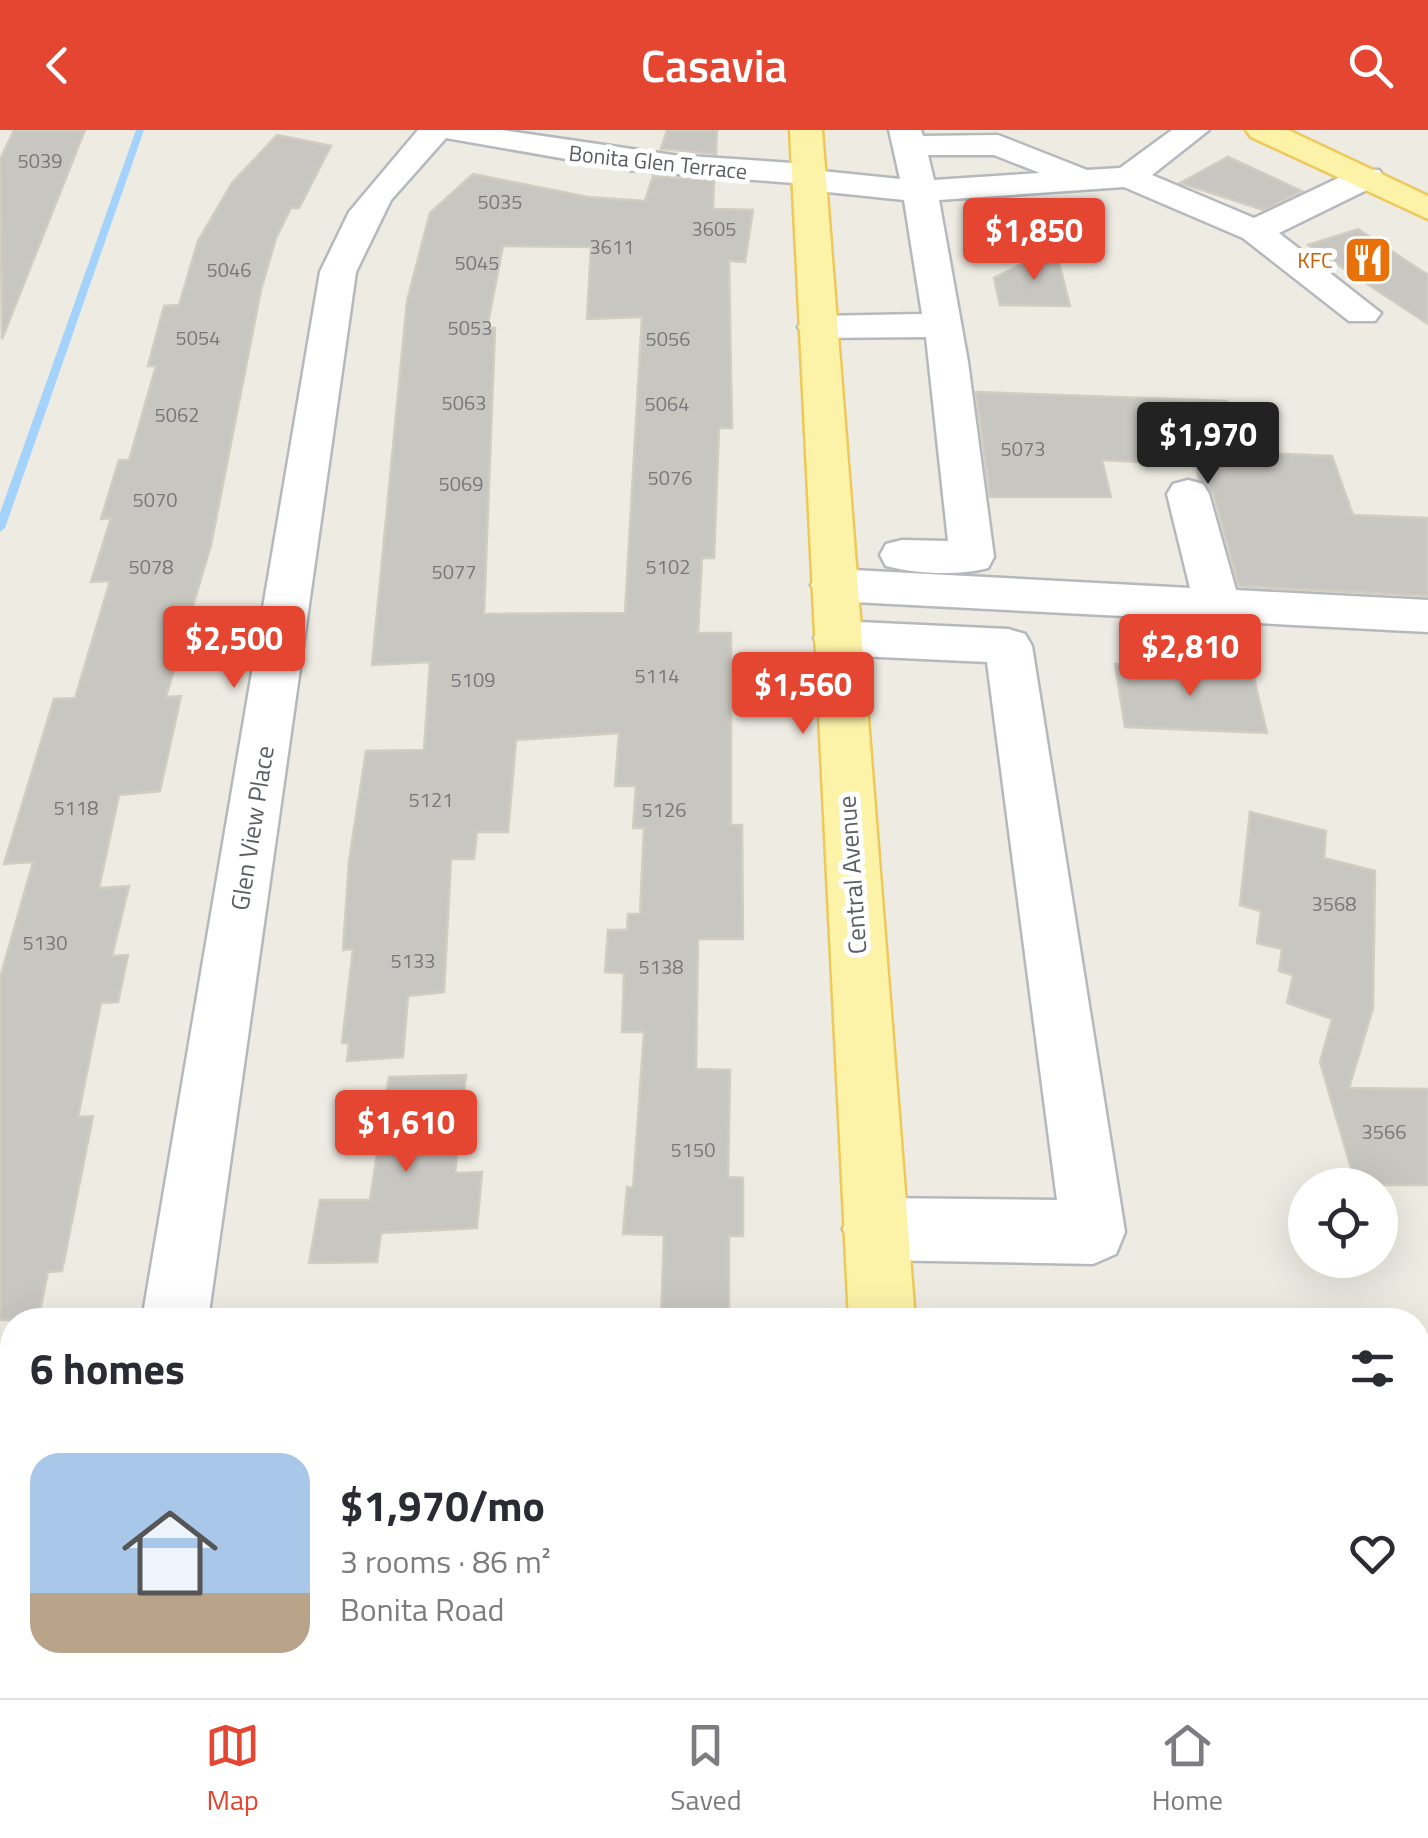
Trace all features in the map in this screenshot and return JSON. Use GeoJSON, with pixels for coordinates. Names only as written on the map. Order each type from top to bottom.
{"type":"FeatureCollection","features":[{"type":"Feature","properties":{"kind":"main road"},"geometry":{"type":"LineString","coordinates":[[1262,130],[1367,177],[1428,210]]}},
{"type":"Feature","properties":{"kind":"main road","name":"Central Avenue"},"geometry":{"type":"LineString","coordinates":[[807,161],[881,1308]]}},
{"type":"Feature","properties":{"kind":"street","name":"Glen View Place"},"geometry":{"type":"LineString","coordinates":[[177,1308],[338,272],[352,230],[371,199],[436,130]]}},
{"type":"Feature","properties":{"kind":"street","name":"Bonita Glen Terrace"},"geometry":{"type":"LineString","coordinates":[[452,130],[615,161],[693,170],[807,161],[920,192],[1128,177]]}},
{"type":"Feature","properties":{"kind":"street"},"geometry":{"type":"LineString","coordinates":[[1128,177],[1193,130]]}},
{"type":"Feature","properties":{"kind":"street"},"geometry":{"type":"LineString","coordinates":[[834,592],[972,557],[944,343],[920,192],[906,138],[998,146],[1090,181]]}},
{"type":"Feature","properties":{"kind":"street"},"geometry":{"type":"LineString","coordinates":[[1128,177],[1256,232],[1362,314]]}},
{"type":"Feature","properties":{"kind":"street"},"geometry":{"type":"LineString","coordinates":[[1256,232],[1367,177]]}},
{"type":"Feature","properties":{"kind":"street"},"geometry":{"type":"LineString","coordinates":[[817,327],[944,343]]}},
{"type":"Feature","properties":{"kind":"street"},"geometry":{"type":"LineString","coordinates":[[1188,494],[1218,603]]}},
{"type":"Feature","properties":{"kind":"street"},"geometry":{"type":"LineString","coordinates":[[834,592],[1218,603],[1428,616]]}},
{"type":"Feature","properties":{"kind":"street"},"geometry":{"type":"LineString","coordinates":[[834,592],[1008,646],[1094,1232],[874,1229]]}},
{"type":"Feature","properties":{"kind":"building"},"geometry":{"type":"Polygon","coordinates":[[[14,130],[85,130],[2,339],[0,160],[14,130]]]}},
{"type":"Feature","properties":{"kind":"building"},"geometry":{"type":"Polygon","coordinates":[[[667,130],[717,130],[716,154],[661,149],[667,130]]]}},
{"type":"Feature","properties":{"kind":"building"},"geometry":{"type":"Polygon","coordinates":[[[277,135],[331,146],[299,208],[291,208],[276,238],[261,290],[211,545],[166,697],[181,696],[160,791],[119,795],[99,888],[129,886],[112,956],[128,955],[118,1002],[101,1003],[78,1117],[93,1116],[62,1271],[48,1272],[40,1308],[0,1308],[0,978],[33,862],[4,864],[54,699],[75,698],[110,581],[91,582],[111,518],[101,519],[119,460],[129,460],[156,366],[148,366],[164,306],[179,305],[198,241],[232,183],[277,135]]]}},
{"type":"Feature","properties":{"kind":"building"},"geometry":{"type":"Polygon","coordinates":[[[1228,157],[1302,191],[1263,210],[1180,183],[1228,157]]]}},
{"type":"Feature","properties":{"kind":"building"},"geometry":{"type":"Polygon","coordinates":[[[473,174],[588,197],[645,201],[653,176],[714,180],[713,209],[753,210],[745,262],[729,261],[732,428],[719,428],[714,558],[702,558],[698,633],[731,633],[731,825],[742,825],[743,939],[698,939],[696,1069],[730,1070],[728,1177],[743,1178],[743,1236],[729,1236],[729,1308],[661,1308],[664,1235],[623,1234],[627,1187],[633,1188],[644,1032],[622,1032],[624,973],[605,972],[608,930],[627,930],[628,914],[640,914],[644,828],[633,828],[636,786],[615,786],[619,733],[516,740],[508,832],[477,832],[474,859],[451,859],[444,992],[408,996],[403,1057],[347,1061],[349,1043],[342,1043],[353,949],[343,950],[349,861],[366,751],[424,750],[430,662],[372,665],[407,301],[430,213],[473,174]],[[503,246],[487,328],[495,328],[484,614],[625,613],[642,317],[587,319],[591,247],[503,246]]]}},
{"type":"Feature","properties":{"kind":"building","name":"KFC"},"geometry":{"type":"Polygon","coordinates":[[[1358,229],[1428,275],[1428,324],[1308,245],[1358,229]]]}},
{"type":"Feature","properties":{"kind":"building"},"geometry":{"type":"Polygon","coordinates":[[[1055,247],[1070,306],[1000,305],[994,278],[1055,247]]]}},
{"type":"Feature","properties":{"kind":"building"},"geometry":{"type":"Polygon","coordinates":[[[976,392],[1227,401],[1242,452],[1332,456],[1353,515],[1428,518],[1428,596],[1239,586],[1213,493],[1199,479],[1196,465],[1102,460],[1111,497],[990,497],[976,392]]]}},
{"type":"Feature","properties":{"kind":"building"},"geometry":{"type":"Polygon","coordinates":[[[1115,664],[1252,670],[1267,733],[1125,727],[1115,664]]]}},
{"type":"Feature","properties":{"kind":"building"},"geometry":{"type":"Polygon","coordinates":[[[1250,812],[1326,831],[1324,858],[1375,871],[1373,1008],[1349,1088],[1428,1089],[1428,1185],[1398,1185],[1398,1168],[1351,1168],[1320,1062],[1332,1019],[1287,1003],[1293,975],[1279,971],[1282,949],[1257,943],[1261,911],[1240,905],[1250,812]]]}},
{"type":"Feature","properties":{"kind":"building"},"geometry":{"type":"Polygon","coordinates":[[[466,1075],[455,1173],[482,1172],[477,1228],[381,1233],[377,1262],[309,1263],[320,1200],[370,1200],[389,1077],[466,1075]]]}},
{"type":"Feature","properties":{"kind":"waterway"},"geometry":{"type":"LineString","coordinates":[[0,528],[140,130]]}},
{"type":"Feature","properties":{"kind":"place","name":"KFC"},"geometry":{"type":"Point","coordinates":[1368,260]}}]}
